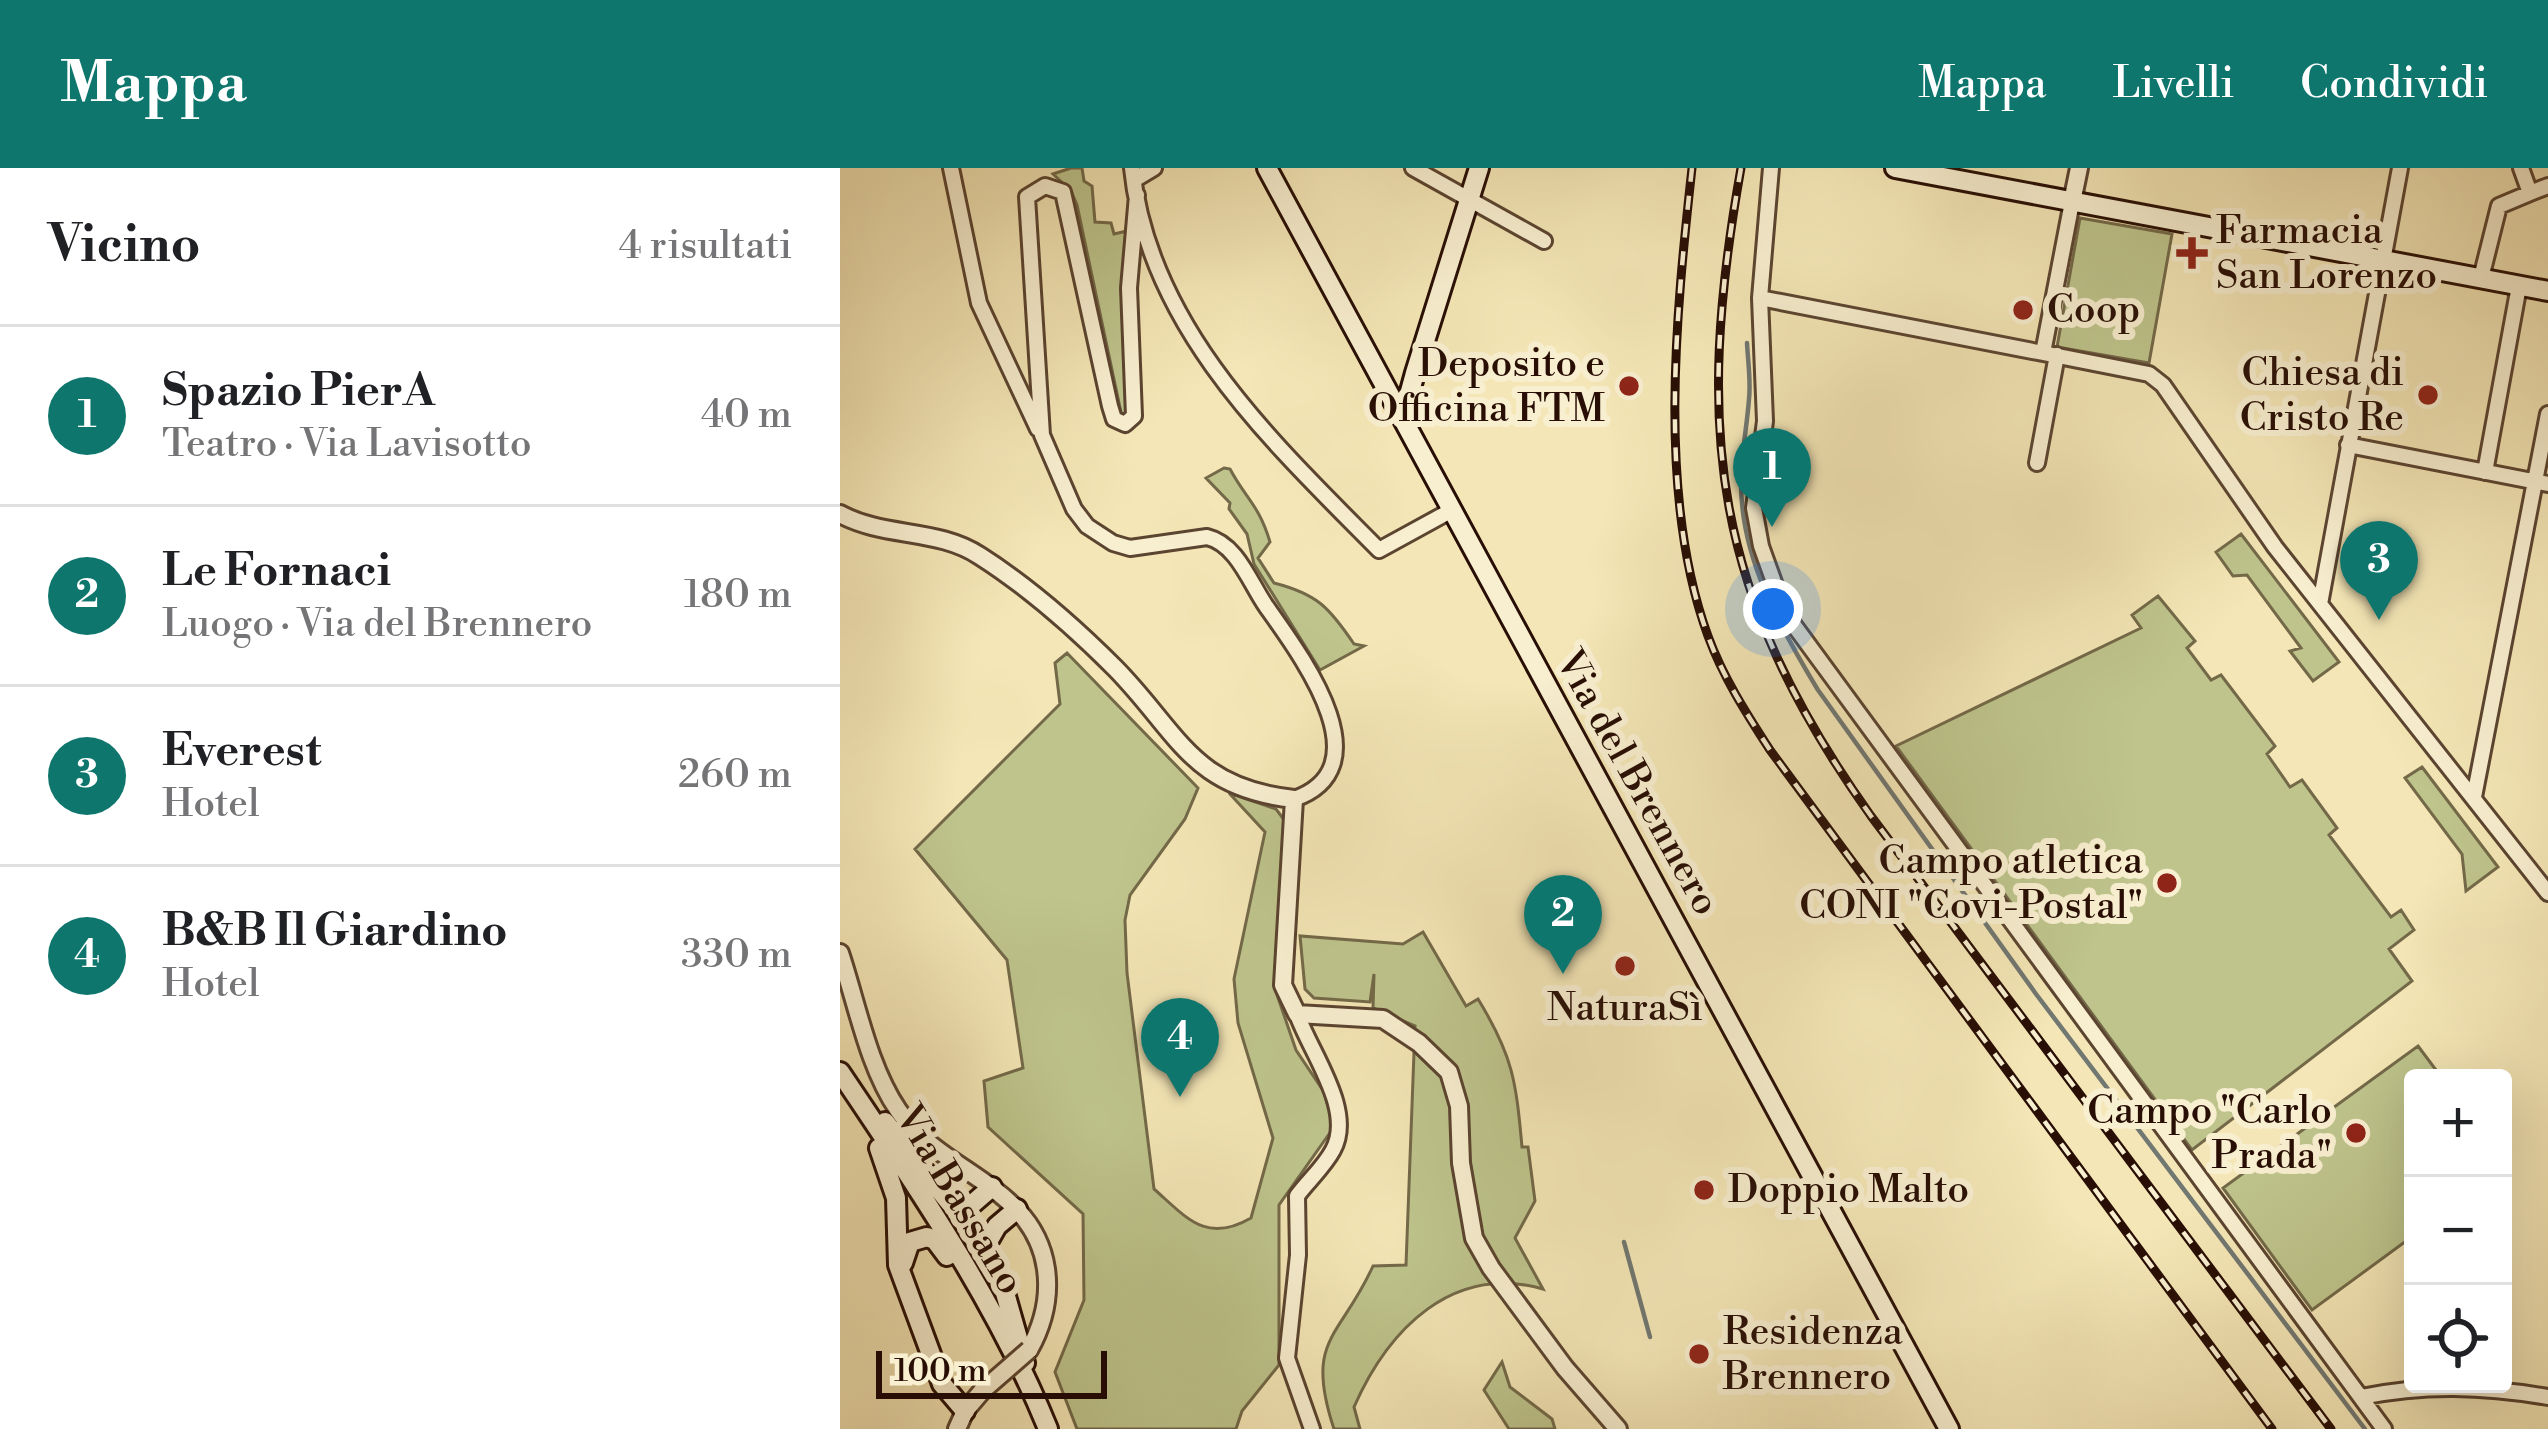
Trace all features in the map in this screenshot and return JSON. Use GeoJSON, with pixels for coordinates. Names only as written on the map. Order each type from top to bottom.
{"type":"FeatureCollection","features":[{"type":"Feature","properties":{"kind":"main road","name":"Via del Brennero"},"geometry":{"type":"LineString","coordinates":[[1268,168],[1949,1429]]}},
{"type":"Feature","properties":{"kind":"main road"},"geometry":{"type":"LineString","coordinates":[[1409,432],[1406,406],[1479,168]]}},
{"type":"Feature","properties":{"kind":"main road"},"geometry":{"type":"LineString","coordinates":[[1895,168],[2548,291]]}},
{"type":"Feature","properties":{"kind":"main road"},"geometry":{"type":"LineString","coordinates":[[1375,369],[1398,379],[1415,373]]}},
{"type":"Feature","properties":{"kind":"main road","name":"Via Bassano"},"geometry":{"type":"LineString","coordinates":[[840,1072],[945,1235],[1030,1385],[1048,1429]]}},
{"type":"Feature","properties":{"kind":"main road"},"geometry":{"type":"LineString","coordinates":[[858,1099],[881,1118],[950,1202],[970,1206],[992,1186]]}},
{"type":"Feature","properties":{"kind":"main road"},"geometry":{"type":"LineString","coordinates":[[858,1099],[890,1172],[896,1198],[898,1265],[942,1384],[961,1420]]}},
{"type":"Feature","properties":{"kind":"main road"},"geometry":{"type":"LineString","coordinates":[[1018,1209],[997,1226],[985,1247],[1015,1322],[1030,1385]]}},
{"type":"Feature","properties":{"kind":"main road"},"geometry":{"type":"LineString","coordinates":[[903,1274],[910,1242],[926,1237],[941,1245],[1030,1385]]}},
{"type":"Feature","properties":{"kind":"street"},"geometry":{"type":"LineString","coordinates":[[840,514],[879,530],[938,538],[978,554],[1112,665],[1183,751],[1210,774],[1249,790],[1294,799],[1322,785],[1335,759],[1322,697],[1232,552],[1216,539],[1197,538],[1130,548],[1087,526],[1074,509],[979,303],[952,168]]}},
{"type":"Feature","properties":{"kind":"street"},"geometry":{"type":"LineString","coordinates":[[1134,181],[1154,168]]}},
{"type":"Feature","properties":{"kind":"street"},"geometry":{"type":"LineString","coordinates":[[1413,168],[1544,241]]}},
{"type":"Feature","properties":{"kind":"street"},"geometry":{"type":"LineString","coordinates":[[1772,168],[1760,298],[1765,421],[1754,508],[1761,546],[1785,614],[2384,1429]]}},
{"type":"Feature","properties":{"kind":"street"},"geometry":{"type":"LineString","coordinates":[[2037,463],[2079,168]]}},
{"type":"Feature","properties":{"kind":"street"},"geometry":{"type":"LineString","coordinates":[[2320,604],[2400,168]]}},
{"type":"Feature","properties":{"kind":"street"},"geometry":{"type":"LineString","coordinates":[[2521,168],[2530,193]]}},
{"type":"Feature","properties":{"kind":"street"},"geometry":{"type":"LineString","coordinates":[[1042,436],[1027,197],[1045,185],[1063,192],[1110,406],[1114,419],[1125,424],[1133,416],[1134,181]]}},
{"type":"Feature","properties":{"kind":"street"},"geometry":{"type":"LineString","coordinates":[[1134,181],[1160,272],[1217,374],[1267,435],[1354,526],[1378,550],[1451,510]]}},
{"type":"Feature","properties":{"kind":"street"},"geometry":{"type":"LineString","coordinates":[[2481,278],[2498,206],[2548,186]]}},
{"type":"Feature","properties":{"kind":"street"},"geometry":{"type":"LineString","coordinates":[[2485,472],[2519,286]]}},
{"type":"Feature","properties":{"kind":"street"},"geometry":{"type":"LineString","coordinates":[[1760,298],[2149,374],[2163,385],[2275,547],[2548,893]]}},
{"type":"Feature","properties":{"kind":"street"},"geometry":{"type":"LineString","coordinates":[[2474,797],[2542,482],[2548,415]]}},
{"type":"Feature","properties":{"kind":"street"},"geometry":{"type":"LineString","coordinates":[[2348,445],[2542,482]]}},
{"type":"Feature","properties":{"kind":"street"},"geometry":{"type":"LineString","coordinates":[[1294,799],[1283,985],[1307,1043],[1325,1072],[1340,1134],[1332,1154],[1297,1196],[1298,1255],[1287,1358],[1312,1429]]}},
{"type":"Feature","properties":{"kind":"street"},"geometry":{"type":"LineString","coordinates":[[840,953],[884,1084],[897,1109],[925,1139],[1018,1209],[1034,1232],[1047,1274],[1043,1320],[1029,1350],[982,1391],[961,1420]]}},
{"type":"Feature","properties":{"kind":"street"},"geometry":{"type":"LineString","coordinates":[[1297,1014],[1383,1019],[1419,1043],[1449,1072],[1459,1106],[1461,1162],[1474,1238],[1565,1368],[1618,1429]]}},
{"type":"Feature","properties":{"kind":"street"},"geometry":{"type":"LineString","coordinates":[[2361,1396],[2405,1388],[2472,1386],[2548,1397]]}},
{"type":"Feature","properties":{"kind":"green space"},"geometry":{"type":"Polygon","coordinates":[[[1082,168],[1084,181],[1092,186],[1095,222],[1111,223],[1114,234],[1127,231],[1123,311],[1128,414],[1122,417],[1077,205],[1071,191],[1053,174],[1082,168]]]}},
{"type":"Feature","properties":{"kind":"green space"},"geometry":{"type":"Polygon","coordinates":[[[2080,218],[2172,234],[2149,363],[2057,347],[2080,218]]]}},
{"type":"Feature","properties":{"kind":"green space"},"geometry":{"type":"Polygon","coordinates":[[[1230,469],[1261,519],[1270,542],[1258,558],[1274,583],[1321,604],[1354,644],[1364,646],[1320,670],[1254,564],[1247,534],[1229,509],[1230,503],[1206,478],[1230,469]]]}},
{"type":"Feature","properties":{"kind":"green space"},"geometry":{"type":"Polygon","coordinates":[[[2241,534],[2339,662],[2313,681],[2290,651],[2301,648],[2247,575],[2233,576],[2216,552],[2241,534]]]}},
{"type":"Feature","properties":{"kind":"green space","name":"Campo atletica CONI \"Covi-Postal\""},"geometry":{"type":"Polygon","coordinates":[[[2158,596],[2195,641],[2187,648],[2211,680],[2221,675],[2275,746],[2267,754],[2290,787],[2302,780],[2337,828],[2329,835],[2391,917],[2401,910],[2414,930],[2389,949],[2412,981],[2192,1150],[1896,746],[2141,628],[2132,615],[2158,596]]]}},
{"type":"Feature","properties":{"kind":"green space"},"geometry":{"type":"Polygon","coordinates":[[[1067,653],[1198,788],[1185,819],[1130,895],[1125,920],[1127,973],[1154,1189],[1187,1218],[1209,1228],[1222,1229],[1251,1218],[1273,1138],[1238,1023],[1234,979],[1265,832],[1229,793],[1276,809],[1285,821],[1286,863],[1274,986],[1296,1050],[1324,1092],[1334,1127],[1279,1205],[1279,1365],[1242,1411],[1236,1429],[1077,1429],[1055,1372],[1084,1300],[1083,1214],[988,1127],[984,1081],[1023,1068],[1007,960],[915,849],[1060,704],[1055,663],[1067,653]]]}},
{"type":"Feature","properties":{"kind":"green space"},"geometry":{"type":"Polygon","coordinates":[[[2422,767],[2498,867],[2466,891],[2462,854],[2405,778],[2422,767]]]}},
{"type":"Feature","properties":{"kind":"green space"},"geometry":{"type":"Polygon","coordinates":[[[1423,932],[1466,1006],[1478,999],[1506,1053],[1535,1201],[1515,1238],[1543,1289],[1510,1283],[1480,1286],[1427,1309],[1385,1352],[1368,1379],[1354,1407],[1360,1429],[1334,1429],[1323,1375],[1330,1341],[1373,1266],[1406,1265],[1415,1026],[1373,1008],[1374,974],[1370,1002],[1314,998],[1305,989],[1300,936],[1403,944],[1423,932]]]}},
{"type":"Feature","properties":{"kind":"green space","name":"Campo \"Carlo Prada\""},"geometry":{"type":"Polygon","coordinates":[[[2418,1046],[2435,1069],[2404,1069],[2404,1243],[2312,1310],[2223,1188],[2418,1046]]]}},
{"type":"Feature","properties":{"kind":"green space"},"geometry":{"type":"Polygon","coordinates":[[[1502,1362],[1510,1387],[1552,1419],[1555,1429],[1509,1429],[1484,1390],[1502,1362]]]}},
{"type":"Feature","properties":{"kind":"waterway"},"geometry":{"type":"LineString","coordinates":[[1747,343],[1750,392],[1741,472],[1743,511],[1765,591],[1804,666],[2036,994],[2365,1429]]}},
{"type":"Feature","properties":{"kind":"waterway"},"geometry":{"type":"LineString","coordinates":[[1624,1242],[1650,1337]]}},
{"type":"Feature","properties":{"kind":"railway"},"geometry":{"type":"LineString","coordinates":[[1692,168],[1677,344],[1676,465],[1692,582],[1721,666],[1770,750],[2272,1429]]}},
{"type":"Feature","properties":{"kind":"railway"},"geometry":{"type":"LineString","coordinates":[[1741,168],[1719,349],[1720,431],[1729,508],[1748,583],[1777,658],[1818,735],[1871,816],[2331,1429]]}},
{"type":"Feature","properties":{"kind":"place","name":"Farmacia San Lorenzo"},"geometry":{"type":"Point","coordinates":[2192,253]}},
{"type":"Feature","properties":{"kind":"place","name":"Coop"},"geometry":{"type":"Point","coordinates":[2023,310]}},
{"type":"Feature","properties":{"kind":"place","name":"Deposito e Officina FTM"},"geometry":{"type":"Point","coordinates":[1629,386]}},
{"type":"Feature","properties":{"kind":"place","name":"Chiesa di Cristo Re"},"geometry":{"type":"Point","coordinates":[2428,395]}},
{"type":"Feature","properties":{"kind":"place","name":"Spazio PierA"},"geometry":{"type":"Point","coordinates":[1772,527]}},
{"type":"Feature","properties":{"kind":"place","name":"Everest"},"geometry":{"type":"Point","coordinates":[2379,620]}},
{"type":"Feature","properties":{"kind":"place","name":"Campo atletica CONI \"Covi-Postal\""},"geometry":{"type":"Point","coordinates":[2167,883]}},
{"type":"Feature","properties":{"kind":"place","name":"NaturaSì"},"geometry":{"type":"Point","coordinates":[1625,966]}},
{"type":"Feature","properties":{"kind":"place","name":"Le Fornaci"},"geometry":{"type":"Point","coordinates":[1563,974]}},
{"type":"Feature","properties":{"kind":"place","name":"B&B Il Giardino"},"geometry":{"type":"Point","coordinates":[1180,1097]}},
{"type":"Feature","properties":{"kind":"place","name":"Campo \"Carlo Prada\""},"geometry":{"type":"Point","coordinates":[2356,1133]}},
{"type":"Feature","properties":{"kind":"place","name":"Doppio Malto"},"geometry":{"type":"Point","coordinates":[1704,1190]}},
{"type":"Feature","properties":{"kind":"place","name":"Residenza Brennero"},"geometry":{"type":"Point","coordinates":[1699,1354]}}]}
